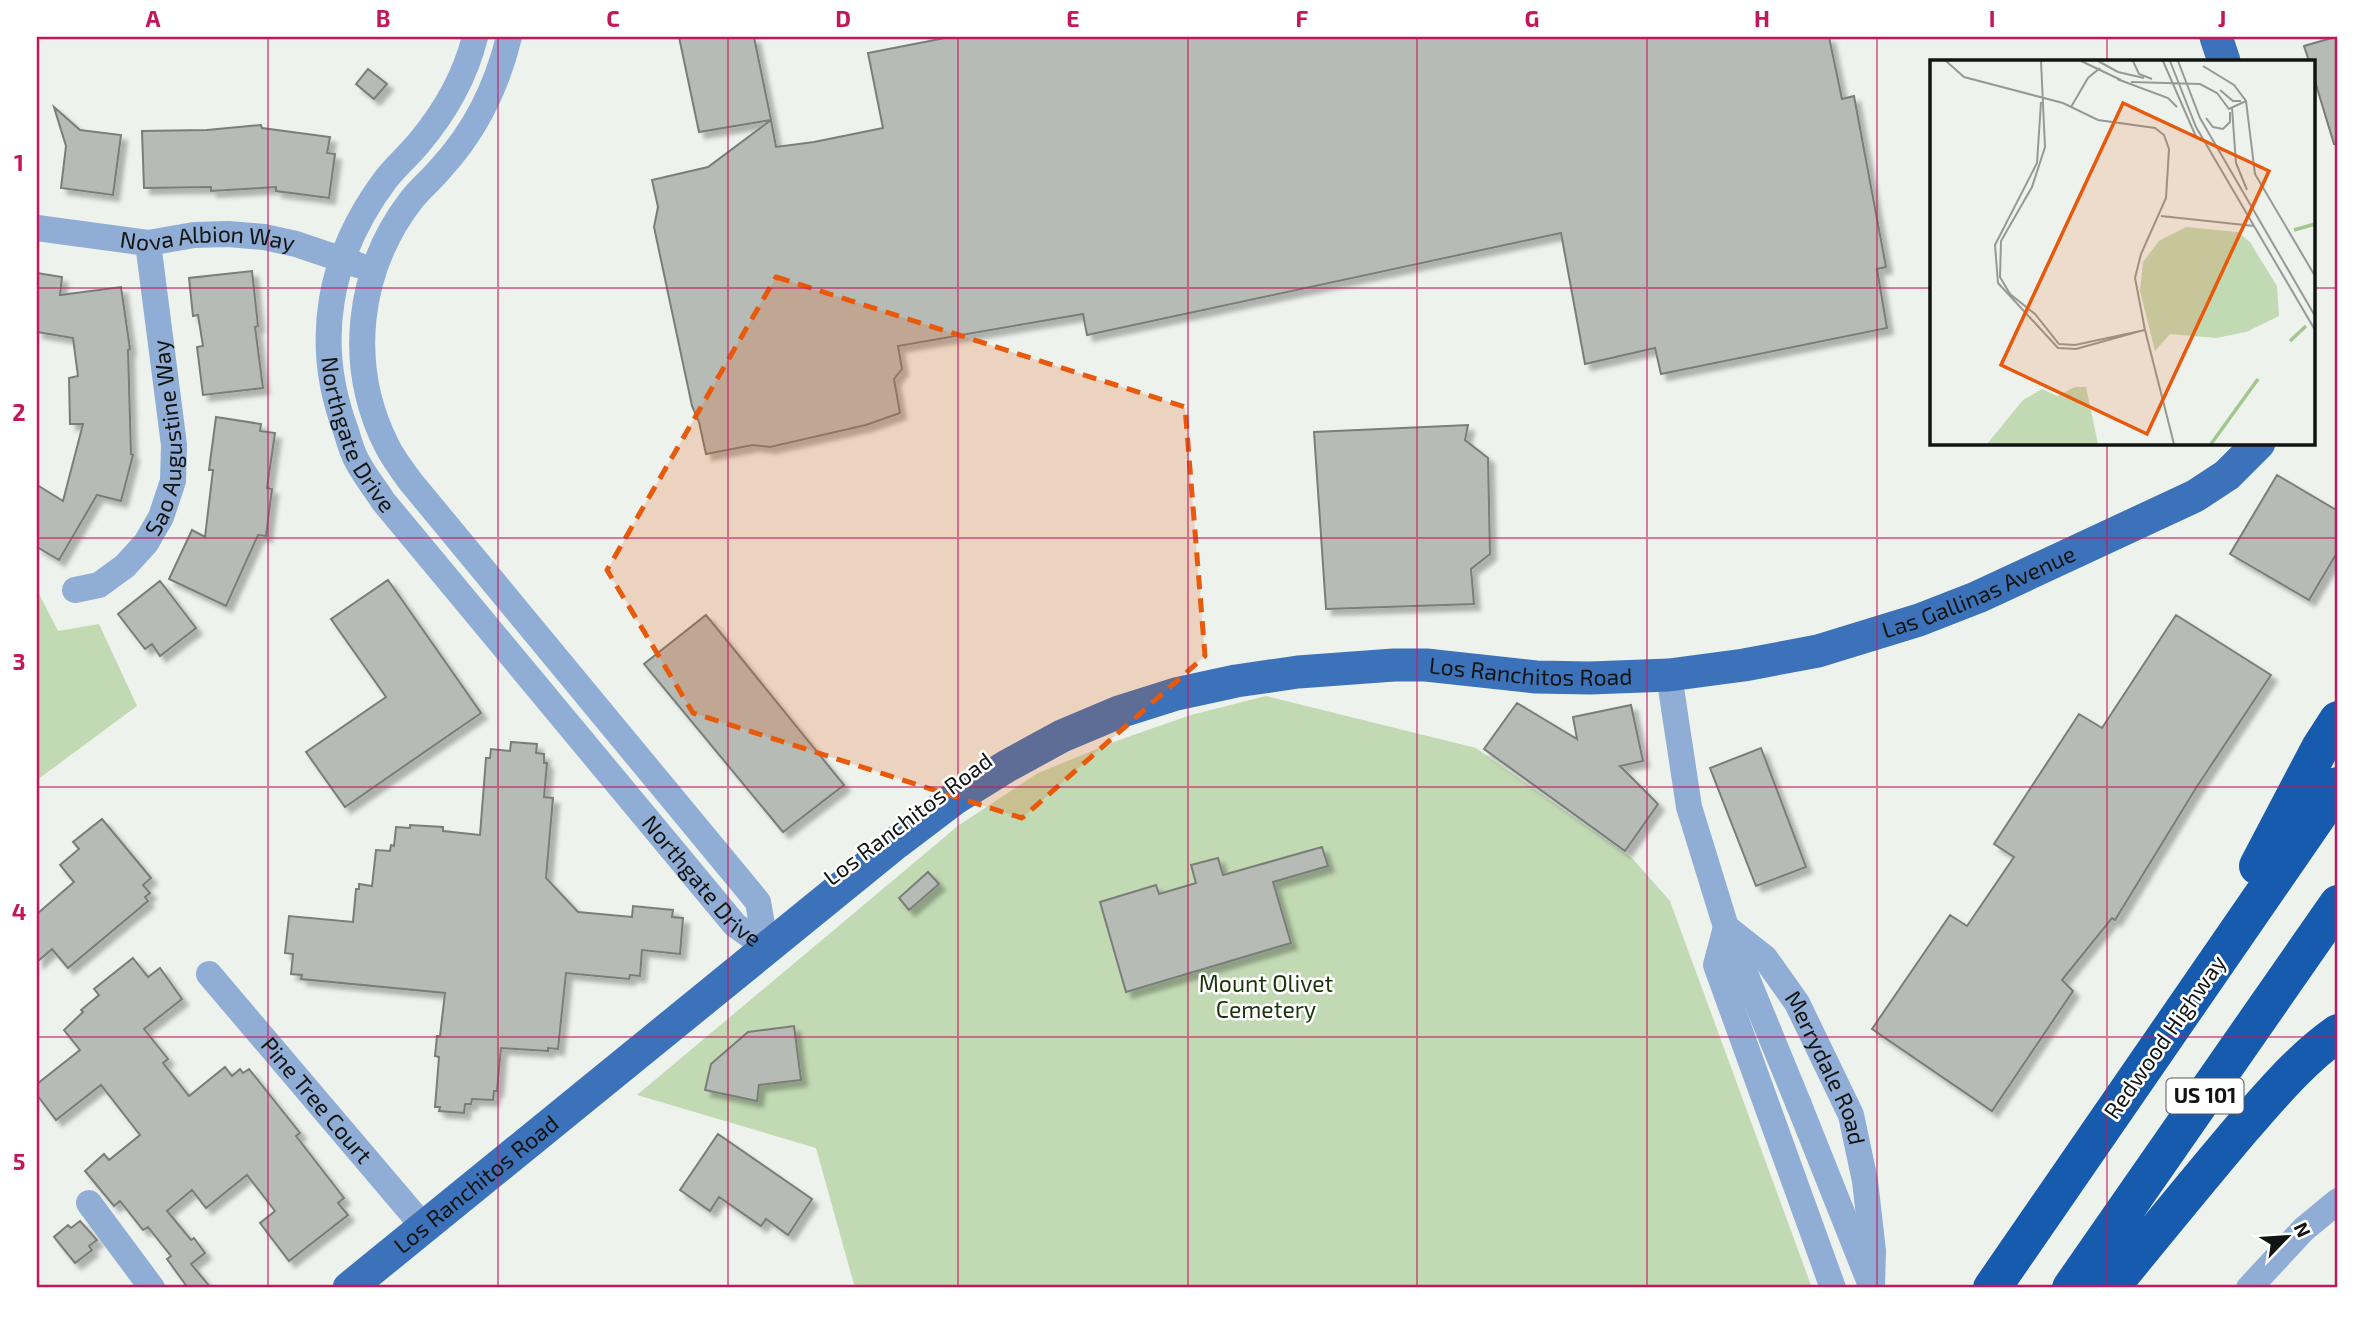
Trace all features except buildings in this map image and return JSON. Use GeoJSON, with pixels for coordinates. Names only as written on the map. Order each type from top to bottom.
{"type":"FeatureCollection","features":[{"type":"Feature","properties":{"kind":"highway"},"geometry":{"type":"LineString","coordinates":[[2175,1022],[2320,748],[2338,720]]}},
{"type":"Feature","properties":{"kind":"highway","name":"Redwood Highway"},"geometry":{"type":"LineString","coordinates":[[1992,1288],[2338,786]]}},
{"type":"Feature","properties":{"kind":"highway","name":"US 101"},"geometry":{"type":"LineString","coordinates":[[2071,1288],[2338,904]]}},
{"type":"Feature","properties":{"kind":"highway"},"geometry":{"type":"LineString","coordinates":[[2110,1288],[2277,1088],[2306,1058],[2338,1033]]}},
{"type":"Feature","properties":{"kind":"main road"},"geometry":{"type":"LineString","coordinates":[[2216,37],[2224,60]]}},
{"type":"Feature","properties":{"kind":"main road","name":"Las Gallinas Avenue"},"geometry":{"type":"LineString","coordinates":[[1670,675],[1818,651],[1919,620],[1978,597],[2195,496],[2227,475],[2258,444]]}},
{"type":"Feature","properties":{"kind":"main road","name":"Los Ranchitos Road"},"geometry":{"type":"LineString","coordinates":[[349,1288],[896,843],[954,799],[1062,736],[1119,712],[1176,694],[1317,670],[1426,665],[1536,677],[1670,675]]}},
{"type":"Feature","properties":{"kind":"street","name":"Northgate Drive"},"geometry":{"type":"LineString","coordinates":[[475,37],[465,70],[438,120],[387,177],[363,213],[341,260],[329,310],[328,360],[338,409],[357,461],[383,501],[735,925],[766,947]]}},
{"type":"Feature","properties":{"kind":"street","name":"Northgate Drive"},"geometry":{"type":"LineString","coordinates":[[509,37],[501,71],[486,104],[465,139],[413,198],[391,230],[373,270],[362,315],[361,357],[369,400],[387,446],[410,481],[758,902],[766,947]]}},
{"type":"Feature","properties":{"kind":"street","name":"Nova Albion Way"},"geometry":{"type":"LineString","coordinates":[[37,228],[148,243],[194,235],[240,234],[264,237],[296,244],[373,270]]}},
{"type":"Feature","properties":{"kind":"street","name":"Sao Augustine Way"},"geometry":{"type":"LineString","coordinates":[[75,590],[99,585],[125,566],[146,543],[161,517],[173,481],[174,445],[148,243]]}},
{"type":"Feature","properties":{"kind":"street","name":"Merrydale Road"},"geometry":{"type":"LineString","coordinates":[[1670,675],[1689,807],[1726,927],[1872,1288]]}},
{"type":"Feature","properties":{"kind":"street","name":"Merrydale Road"},"geometry":{"type":"LineString","coordinates":[[1726,927],[1765,958],[1797,1003],[1823,1052],[1850,1115],[1865,1181],[1871,1238],[1872,1288]]}},
{"type":"Feature","properties":{"kind":"street"},"geometry":{"type":"LineString","coordinates":[[1726,927],[1716,965],[1833,1288]]}},
{"type":"Feature","properties":{"kind":"street","name":"Pine Tree Court"},"geometry":{"type":"LineString","coordinates":[[209,974],[423,1226]]}},
{"type":"Feature","properties":{"kind":"street"},"geometry":{"type":"LineString","coordinates":[[2249,1288],[2304,1228],[2338,1201]]}},
{"type":"Feature","properties":{"kind":"street"},"geometry":{"type":"LineString","coordinates":[[89,1203],[152,1288]]}},
{"type":"Feature","properties":{"kind":"street"},"geometry":{"type":"LineString","coordinates":[[1808,1217],[1837,1236],[1871,1238]]}},
{"type":"Feature","properties":{"kind":"highlighted area"},"geometry":{"type":"Polygon","coordinates":[[[776,277],[1185,407],[1205,656],[1022,818],[693,713],[607,570],[776,277]]]}},
{"type":"Feature","properties":{"kind":"green space"},"geometry":{"type":"Polygon","coordinates":[[[37,590],[58,631],[99,624],[137,706],[37,780],[37,590]]]}},
{"type":"Feature","properties":{"kind":"green space","name":"Mount Olivet Cemetery"},"geometry":{"type":"Polygon","coordinates":[[[1266,696],[1476,748],[1632,858],[1670,901],[1812,1288],[855,1288],[816,1148],[637,1095],[959,825],[1038,773],[1119,740],[1191,715],[1266,696]]]}}]}
